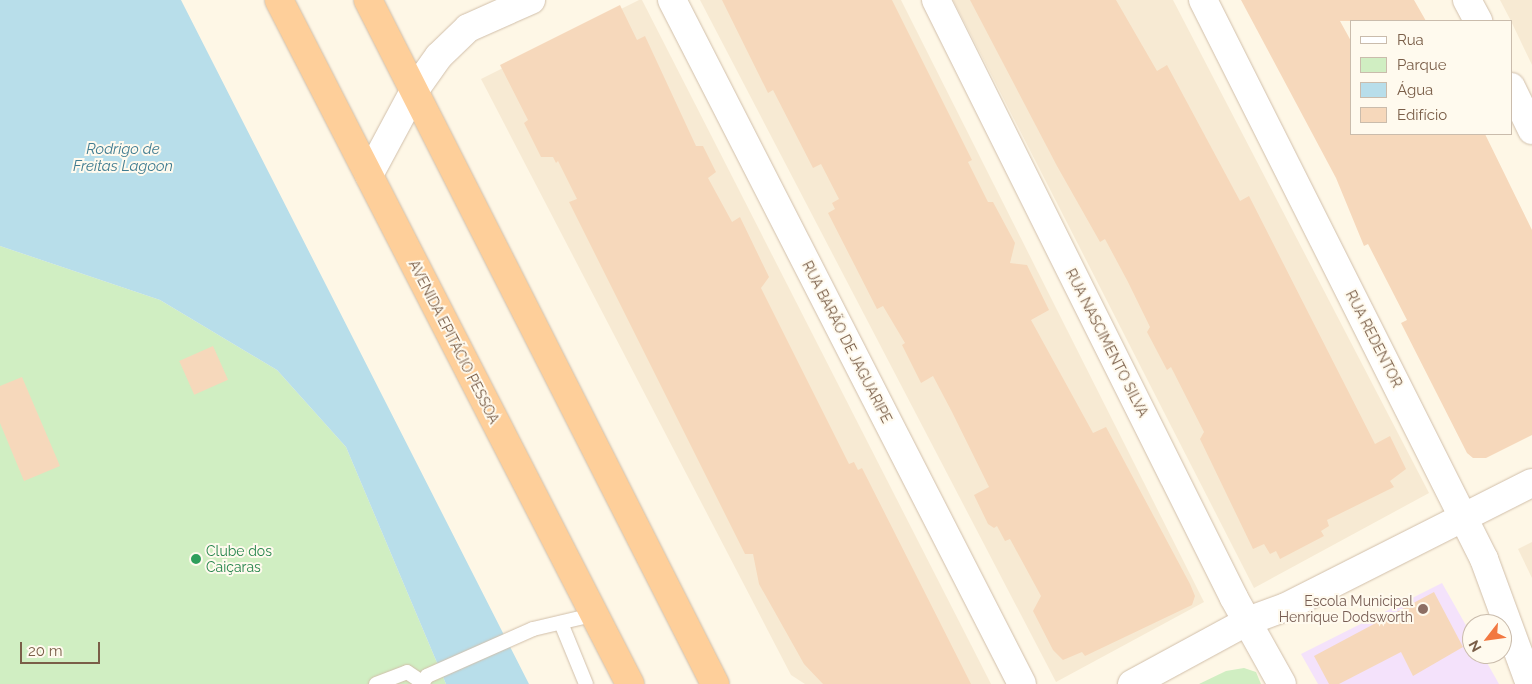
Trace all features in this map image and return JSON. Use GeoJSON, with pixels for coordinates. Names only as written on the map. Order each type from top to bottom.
{"type":"FeatureCollection","features":[{"type":"Feature","properties":{"kind":"highway","name":"AVENIDA EPITÁCIO PESSOA"},"geometry":{"type":"LineString","coordinates":[[279,0],[592,615],[630,684]]}},
{"type":"Feature","properties":{"kind":"highway"},"geometry":{"type":"LineString","coordinates":[[368,0],[715,684]]}},
{"type":"Feature","properties":{"kind":"street"},"geometry":{"type":"LineString","coordinates":[[369,175],[414,91],[439,56],[468,28],[531,0]]}},
{"type":"Feature","properties":{"kind":"street","name":"RUA BARÃO DE JAGUARIPE"},"geometry":{"type":"LineString","coordinates":[[672,0],[1022,684]]}},
{"type":"Feature","properties":{"kind":"street","name":"RUA NASCIMENTO SILVA"},"geometry":{"type":"LineString","coordinates":[[936,0],[1248,621],[1282,684]]}},
{"type":"Feature","properties":{"kind":"street","name":"RUA REDENTOR"},"geometry":{"type":"LineString","coordinates":[[1203,0],[1464,517],[1484,559],[1530,684]]}},
{"type":"Feature","properties":{"kind":"street"},"geometry":{"type":"LineString","coordinates":[[1467,0],[1477,20]]}},
{"type":"Feature","properties":{"kind":"street"},"geometry":{"type":"LineString","coordinates":[[1512,89],[1532,130]]}},
{"type":"Feature","properties":{"kind":"street"},"geometry":{"type":"LineString","coordinates":[[1132,684],[1248,621],[1286,607],[1532,483]]}},
{"type":"Feature","properties":{"kind":"lane"},"geometry":{"type":"LineString","coordinates":[[376,684],[407,672],[424,681],[514,638],[592,615]]}},
{"type":"Feature","properties":{"kind":"lane"},"geometry":{"type":"LineString","coordinates":[[561,623],[586,684]]}},
{"type":"Feature","properties":{"kind":"shaded area"},"geometry":{"type":"Polygon","coordinates":[[[642,0],[991,684],[805,684],[791,675],[481,79],[642,0]]]}},
{"type":"Feature","properties":{"kind":"shaded area"},"geometry":{"type":"Polygon","coordinates":[[[700,0],[901,0],[1204,602],[1056,682],[700,0]]]}},
{"type":"Feature","properties":{"kind":"shaded area"},"geometry":{"type":"Polygon","coordinates":[[[953,0],[1173,0],[1429,493],[1254,588],[953,0]]]}},
{"type":"Feature","properties":{"kind":"shaded area"},"geometry":{"type":"Polygon","coordinates":[[[1500,0],[1532,0],[1532,65],[1512,20],[1500,0]]]}},
{"type":"Feature","properties":{"kind":"shaded area"},"geometry":{"type":"Polygon","coordinates":[[[1532,542],[1532,578],[1518,549],[1532,542]]]}},
{"type":"Feature","properties":{"kind":"shaded area","name":"Escola Municipal Henrique Dodsworth"},"geometry":{"type":"Polygon","coordinates":[[[1442,583],[1462,618],[1462,664],[1488,664],[1499,684],[1318,684],[1301,654],[1442,583]]]}},
{"type":"Feature","properties":{"kind":"green space","name":"Clube dos Caiçaras"},"geometry":{"type":"Polygon","coordinates":[[[0,246],[160,300],[277,370],[346,447],[446,684],[0,684],[0,246]]]}},
{"type":"Feature","properties":{"kind":"green space"},"geometry":{"type":"Polygon","coordinates":[[[1244,668],[1256,672],[1261,684],[1199,684],[1226,671],[1244,668]]]}},
{"type":"Feature","properties":{"kind":"water","name":"Rodrigo de Freitas Lagoon"},"geometry":{"type":"Polygon","coordinates":[[[0,0],[181,0],[529,684],[446,684],[346,447],[277,370],[160,300],[0,246],[0,0]]]}},
{"type":"Feature","properties":{"kind":"building"},"geometry":{"type":"Polygon","coordinates":[[[722,0],[892,0],[972,160],[968,162],[988,202],[993,202],[1015,243],[1010,263],[1027,265],[1049,310],[1031,320],[1093,433],[1106,427],[1190,584],[1195,596],[1192,605],[1085,656],[1082,652],[1063,660],[1053,650],[1033,611],[1041,596],[1010,539],[1005,541],[997,526],[994,528],[988,524],[974,495],[989,487],[952,412],[933,376],[921,383],[902,345],[905,343],[883,306],[877,309],[828,213],[835,209],[832,203],[839,199],[821,164],[813,168],[773,90],[768,93],[722,0]]]}},
{"type":"Feature","properties":{"kind":"building"},"geometry":{"type":"Polygon","coordinates":[[[970,0],[1116,0],[1157,71],[1167,65],[1240,201],[1249,196],[1375,444],[1390,436],[1406,469],[1390,481],[1394,487],[1327,520],[1329,526],[1321,531],[1324,536],[1280,559],[1276,551],[1270,554],[1264,544],[1253,549],[1200,439],[1204,432],[1171,367],[1167,370],[1147,332],[1150,327],[1128,282],[1105,239],[1100,242],[1057,166],[970,0]]]}},
{"type":"Feature","properties":{"kind":"building"},"geometry":{"type":"Polygon","coordinates":[[[1241,0],[1414,0],[1425,20],[1340,21],[1350,39],[1350,135],[1485,135],[1532,230],[1532,435],[1486,458],[1473,458],[1467,453],[1401,323],[1407,320],[1368,244],[1364,246],[1336,178],[1241,0]]]}},
{"type":"Feature","properties":{"kind":"building"},"geometry":{"type":"Polygon","coordinates":[[[620,5],[637,40],[645,36],[696,146],[703,146],[716,172],[708,178],[732,222],[740,217],[769,277],[761,288],[849,464],[854,462],[858,470],[862,468],[971,684],[823,684],[804,664],[759,584],[753,554],[745,554],[569,202],[577,199],[558,161],[556,163],[553,157],[541,157],[524,123],[528,120],[500,65],[620,5]]]}},
{"type":"Feature","properties":{"kind":"building"},"geometry":{"type":"Polygon","coordinates":[[[213,346],[228,380],[194,395],[179,361],[213,346]]]}},
{"type":"Feature","properties":{"kind":"building"},"geometry":{"type":"Polygon","coordinates":[[[22,377],[60,466],[24,481],[0,423],[0,386],[22,377]]]}},
{"type":"Feature","properties":{"kind":"building"},"geometry":{"type":"Polygon","coordinates":[[[1434,592],[1462,645],[1462,648],[1413,676],[1401,652],[1339,684],[1329,684],[1314,656],[1434,592]]]}},
{"type":"Feature","properties":{"kind":"place","name":"Clube dos Caiçaras"},"geometry":{"type":"Point","coordinates":[196,559]}},
{"type":"Feature","properties":{"kind":"place","name":"Escola Municipal Henrique Dodsworth"},"geometry":{"type":"Point","coordinates":[1423,609]}}]}
